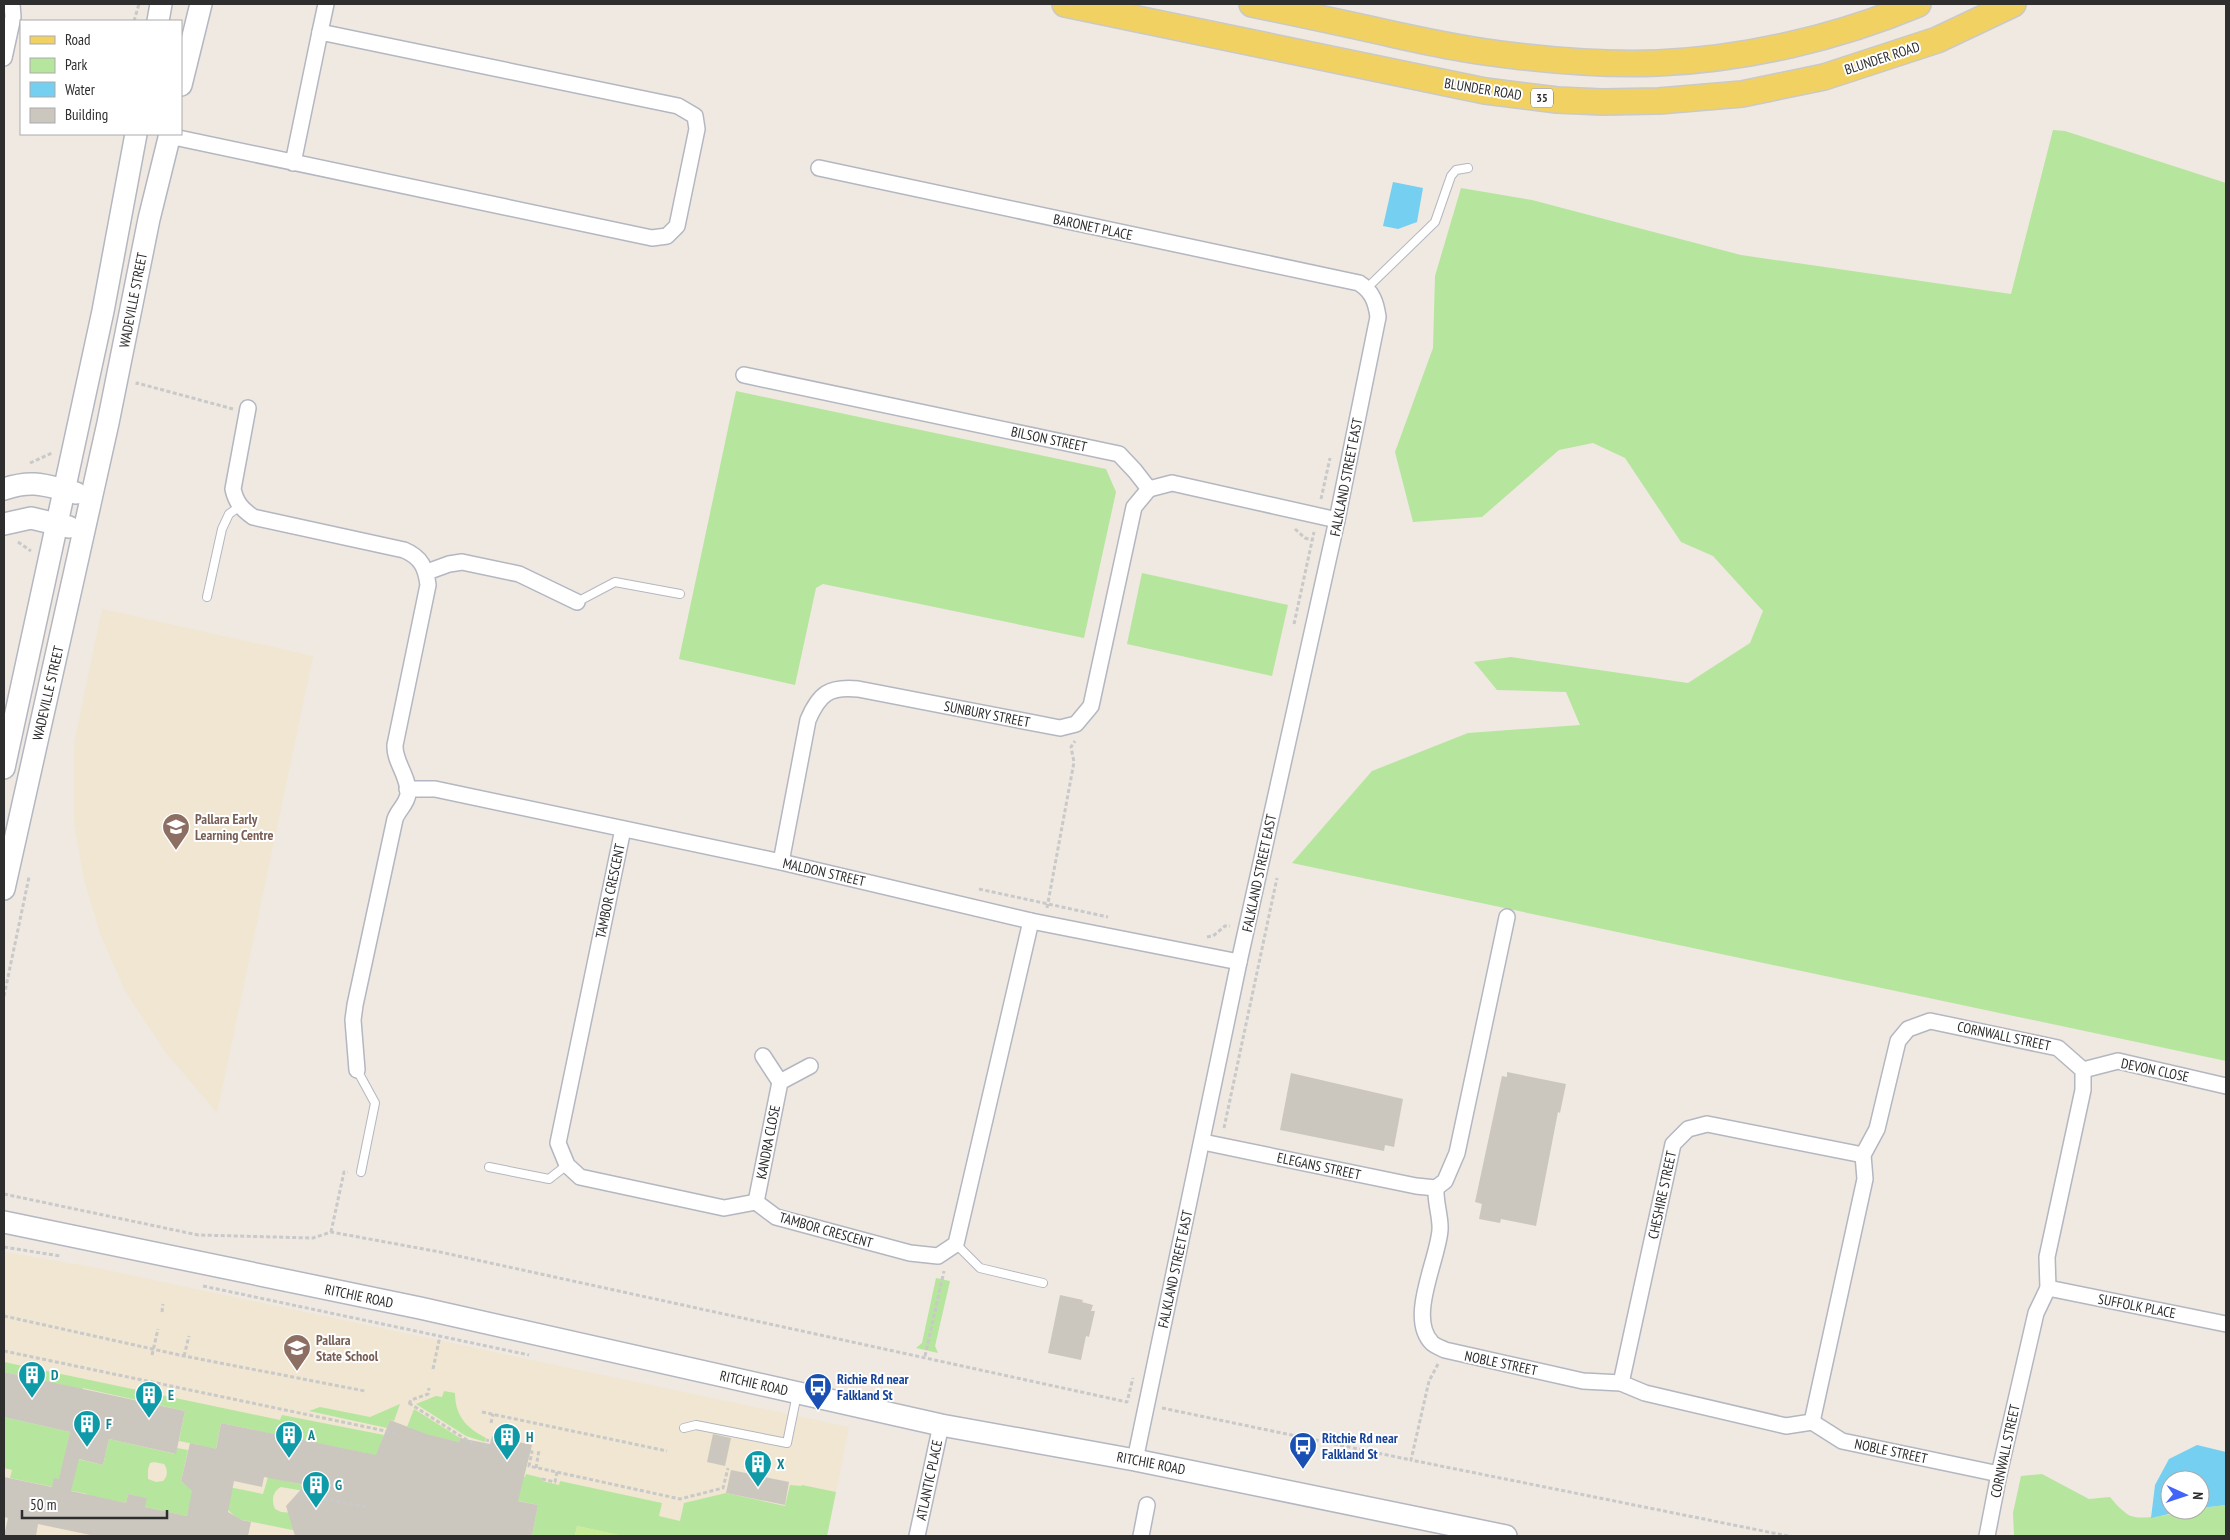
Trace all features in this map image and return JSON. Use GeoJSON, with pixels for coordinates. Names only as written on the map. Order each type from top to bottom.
{"type":"FeatureCollection","features":[{"type":"Feature","properties":{"kind":"main road","name":"BLUNDER ROAD"},"geometry":{"type":"LineString","coordinates":[[1065,4],[1485,91],[1557,100],[1602,102],[1659,101],[1742,94],[1824,77],[1937,40],[2013,4]]}},
{"type":"Feature","properties":{"kind":"main road"},"geometry":{"type":"LineString","coordinates":[[1252,4],[1428,42],[1506,55],[1612,63],[1659,63],[1738,54],[1817,38],[1889,16],[1918,4]]}},
{"type":"Feature","properties":{"kind":"street"},"geometry":{"type":"LineString","coordinates":[[4,58],[13,17],[12,4]]}},
{"type":"Feature","properties":{"kind":"street"},"geometry":{"type":"LineString","coordinates":[[158,20],[161,4]]}},
{"type":"Feature","properties":{"kind":"street"},"geometry":{"type":"LineString","coordinates":[[182,81],[201,4]]}},
{"type":"Feature","properties":{"kind":"street"},"geometry":{"type":"LineString","coordinates":[[293,163],[326,4]]}},
{"type":"Feature","properties":{"kind":"street"},"geometry":{"type":"LineString","coordinates":[[169,135],[293,163],[652,238],[667,236],[677,226],[697,129],[695,116],[678,106],[320,32]]}},
{"type":"Feature","properties":{"kind":"street","name":"WADEVILLE STREET"},"geometry":{"type":"LineString","coordinates":[[4,768],[55,524],[103,310],[136,135]]}},
{"type":"Feature","properties":{"kind":"street","name":"WADEVILLE STREET"},"geometry":{"type":"LineString","coordinates":[[4,889],[110,413],[149,219],[169,135]]}},
{"type":"Feature","properties":{"kind":"street","name":"BARONET PLACE"},"geometry":{"type":"LineString","coordinates":[[818,168],[1359,283],[1367,288]]}},
{"type":"Feature","properties":{"kind":"street","name":"FALKLAND STREET EAST"},"geometry":{"type":"LineString","coordinates":[[1135,1460],[1203,1142],[1239,962],[1337,520],[1378,317],[1376,301],[1367,288]]}},
{"type":"Feature","properties":{"kind":"street","name":"BILSON STREET"},"geometry":{"type":"LineString","coordinates":[[744,375],[1119,454],[1135,470],[1149,489]]}},
{"type":"Feature","properties":{"kind":"street"},"geometry":{"type":"LineString","coordinates":[[247,410],[234,479],[236,500],[240,506],[253,517],[404,550],[422,562],[427,572],[428,586],[394,752],[406,779],[406,802],[395,819],[355,1005],[353,1020],[357,1070]]}},
{"type":"Feature","properties":{"kind":"street"},"geometry":{"type":"LineString","coordinates":[[4,490],[20,484],[34,483],[91,496]]}},
{"type":"Feature","properties":{"kind":"street"},"geometry":{"type":"LineString","coordinates":[[1149,489],[1172,483],[1337,520]]}},
{"type":"Feature","properties":{"kind":"street","name":"SUNBURY STREET"},"geometry":{"type":"LineString","coordinates":[[781,862],[808,720],[815,705],[825,694],[840,687],[858,689],[1060,728],[1076,724],[1092,706],[1134,507],[1149,489]]}},
{"type":"Feature","properties":{"kind":"street"},"geometry":{"type":"LineString","coordinates":[[7,534],[30,518],[83,530]]}},
{"type":"Feature","properties":{"kind":"street"},"geometry":{"type":"LineString","coordinates":[[427,572],[449,564],[462,562],[519,574],[577,602]]}},
{"type":"Feature","properties":{"kind":"street","name":"MALDON STREET"},"geometry":{"type":"LineString","coordinates":[[407,789],[435,789],[781,862],[1031,921],[1239,962]]}},
{"type":"Feature","properties":{"kind":"street","name":"TAMBOR CRESCENT"},"geometry":{"type":"LineString","coordinates":[[567,1165],[558,1143],[623,829]]}},
{"type":"Feature","properties":{"kind":"street"},"geometry":{"type":"LineString","coordinates":[[1436,1188],[1445,1181],[1458,1153],[1507,917]]}},
{"type":"Feature","properties":{"kind":"street"},"geometry":{"type":"LineString","coordinates":[[956,1244],[1031,921]]}},
{"type":"Feature","properties":{"kind":"street","name":"CORNWALL STREET"},"geometry":{"type":"LineString","coordinates":[[1863,1156],[1877,1129],[1898,1041],[1908,1029],[1930,1021],[2058,1048],[2083,1070],[2083,1090],[2048,1257],[2048,1288],[2036,1313],[1999,1474],[1987,1536]]}},
{"type":"Feature","properties":{"kind":"street"},"geometry":{"type":"LineString","coordinates":[[763,1056],[780,1082],[810,1066]]}},
{"type":"Feature","properties":{"kind":"street","name":"DEVON CLOSE"},"geometry":{"type":"LineString","coordinates":[[2083,1070],[2118,1061],[2226,1086]]}},
{"type":"Feature","properties":{"kind":"street","name":"KANDRA CLOSE"},"geometry":{"type":"LineString","coordinates":[[756,1202],[780,1082]]}},
{"type":"Feature","properties":{"kind":"street","name":"CHESHIRE STREET"},"geometry":{"type":"LineString","coordinates":[[1621,1383],[1673,1144],[1688,1129],[1707,1124],[1863,1156]]}},
{"type":"Feature","properties":{"kind":"street","name":"ELEGANS STREET"},"geometry":{"type":"LineString","coordinates":[[1203,1142],[1416,1186],[1436,1188]]}},
{"type":"Feature","properties":{"kind":"street"},"geometry":{"type":"LineString","coordinates":[[1812,1422],[1865,1179],[1863,1156]]}},
{"type":"Feature","properties":{"kind":"street"},"geometry":{"type":"LineString","coordinates":[[567,1165],[580,1178],[724,1208],[756,1202]]}},
{"type":"Feature","properties":{"kind":"street","name":"NOBLE STREET"},"geometry":{"type":"LineString","coordinates":[[1436,1188],[1435,1200],[1441,1229],[1423,1305],[1422,1321],[1432,1343],[1446,1350],[1583,1381],[1621,1383],[1645,1393],[1786,1426],[1812,1422],[1842,1441],[1999,1474]]}},
{"type":"Feature","properties":{"kind":"street","name":"TAMBOR CRESCENT"},"geometry":{"type":"LineString","coordinates":[[756,1202],[776,1217],[910,1253],[938,1256],[956,1244]]}},
{"type":"Feature","properties":{"kind":"street","name":"RITCHIE ROAD"},"geometry":{"type":"LineString","coordinates":[[4,1222],[420,1308],[941,1425],[1135,1460],[1506,1536]]}},
{"type":"Feature","properties":{"kind":"street","name":"SUFFOLK PLACE"},"geometry":{"type":"LineString","coordinates":[[2048,1288],[2226,1324]]}},
{"type":"Feature","properties":{"kind":"street","name":"ATLANTIC PLACE"},"geometry":{"type":"LineString","coordinates":[[918,1536],[941,1425]]}},
{"type":"Feature","properties":{"kind":"street"},"geometry":{"type":"LineString","coordinates":[[1141,1536],[1147,1505]]}},
{"type":"Feature","properties":{"kind":"lane"},"geometry":{"type":"LineString","coordinates":[[1367,288],[1435,222],[1451,176],[1456,170],[1468,168]]}},
{"type":"Feature","properties":{"kind":"lane"},"geometry":{"type":"LineString","coordinates":[[207,596],[222,529],[229,514],[240,506]]}},
{"type":"Feature","properties":{"kind":"lane"},"geometry":{"type":"LineString","coordinates":[[577,602],[615,582],[680,594]]}},
{"type":"Feature","properties":{"kind":"lane"},"geometry":{"type":"LineString","coordinates":[[357,1070],[375,1103],[361,1172]]}},
{"type":"Feature","properties":{"kind":"lane"},"geometry":{"type":"LineString","coordinates":[[489,1167],[549,1179],[567,1165]]}},
{"type":"Feature","properties":{"kind":"lane"},"geometry":{"type":"LineString","coordinates":[[956,1244],[980,1268],[1042,1284]]}},
{"type":"Feature","properties":{"kind":"lane"},"geometry":{"type":"LineString","coordinates":[[684,1428],[696,1425],[786,1443],[797,1392]]}},
{"type":"Feature","properties":{"kind":"path"},"geometry":{"type":"LineString","coordinates":[[134,20],[139,4]]}},
{"type":"Feature","properties":{"kind":"path"},"geometry":{"type":"LineString","coordinates":[[135,392],[137,383],[247,410]]}},
{"type":"Feature","properties":{"kind":"path"},"geometry":{"type":"LineString","coordinates":[[1290,525],[1306,538],[1312,540]]}},
{"type":"Feature","properties":{"kind":"path"},"geometry":{"type":"LineString","coordinates":[[7,534],[32,552]]}},
{"type":"Feature","properties":{"kind":"path"},"geometry":{"type":"LineString","coordinates":[[1047,911],[1074,762],[1071,747],[1082,737]]}},
{"type":"Feature","properties":{"kind":"path"},"geometry":{"type":"LineString","coordinates":[[4,996],[31,871]]}},
{"type":"Feature","properties":{"kind":"path"},"geometry":{"type":"LineString","coordinates":[[1224,1128],[1277,878]]}},
{"type":"Feature","properties":{"kind":"path"},"geometry":{"type":"LineString","coordinates":[[972,888],[1116,918]]}},
{"type":"Feature","properties":{"kind":"path"},"geometry":{"type":"LineString","coordinates":[[1203,937],[1213,936],[1225,926],[1230,926]]}},
{"type":"Feature","properties":{"kind":"path"},"geometry":{"type":"LineString","coordinates":[[331,1232],[344,1172],[361,1172]]}},
{"type":"Feature","properties":{"kind":"path"},"geometry":{"type":"LineString","coordinates":[[4,1194],[198,1236],[313,1238],[331,1232],[469,1259],[1128,1402]]}},
{"type":"Feature","properties":{"kind":"path"},"geometry":{"type":"LineString","coordinates":[[4,1247],[65,1257]]}},
{"type":"Feature","properties":{"kind":"path"},"geometry":{"type":"LineString","coordinates":[[200,1285],[535,1356]]}},
{"type":"Feature","properties":{"kind":"path"},"geometry":{"type":"LineString","coordinates":[[162,1312],[163,1304]]}},
{"type":"Feature","properties":{"kind":"path"},"geometry":{"type":"LineString","coordinates":[[4,1316],[148,1346],[184,1356],[365,1391]]}},
{"type":"Feature","properties":{"kind":"path"},"geometry":{"type":"LineString","coordinates":[[152,1355],[158,1329]]}},
{"type":"Feature","properties":{"kind":"path"},"geometry":{"type":"LineString","coordinates":[[184,1356],[189,1336]]}},
{"type":"Feature","properties":{"kind":"path"},"geometry":{"type":"LineString","coordinates":[[433,1369],[440,1336]]}},
{"type":"Feature","properties":{"kind":"path"},"geometry":{"type":"LineString","coordinates":[[1411,1460],[1429,1381],[1446,1350]]}},
{"type":"Feature","properties":{"kind":"path"},"geometry":{"type":"LineString","coordinates":[[4,1351],[395,1433]]}},
{"type":"Feature","properties":{"kind":"path"},"geometry":{"type":"LineString","coordinates":[[147,1381],[148,1374]]}},
{"type":"Feature","properties":{"kind":"path"},"geometry":{"type":"LineString","coordinates":[[429,1388],[428,1394],[411,1400],[409,1404],[476,1446]]}},
{"type":"Feature","properties":{"kind":"path"},"geometry":{"type":"LineString","coordinates":[[1158,1407],[1788,1536]]}},
{"type":"Feature","properties":{"kind":"path"},"geometry":{"type":"LineString","coordinates":[[482,1412],[667,1451]]}},
{"type":"Feature","properties":{"kind":"path"},"geometry":{"type":"LineString","coordinates":[[491,1423],[493,1414]]}},
{"type":"Feature","properties":{"kind":"path"},"geometry":{"type":"LineString","coordinates":[[486,1448],[488,1438]]}},
{"type":"Feature","properties":{"kind":"path"},"geometry":{"type":"LineString","coordinates":[[536,1468],[540,1450]]}},
{"type":"Feature","properties":{"kind":"path"},"geometry":{"type":"LineString","coordinates":[[530,1451],[532,1452],[529,1466],[680,1499],[723,1488],[728,1468]]}},
{"type":"Feature","properties":{"kind":"path"},"geometry":{"type":"LineString","coordinates":[[542,1479],[555,1482],[557,1472]]}},
{"type":"Feature","properties":{"kind":"path"},"geometry":{"type":"LineString","coordinates":[[322,1489],[320,1498],[366,1507]]}},
{"type":"Feature","properties":{"kind":"shaded area","name":"Pallara Early Learning Centre"},"geometry":{"type":"Polygon","coordinates":[[[102,609],[313,656],[217,1113],[166,1053],[125,991],[100,933],[84,880],[74,823],[74,744],[102,609]]]}},
{"type":"Feature","properties":{"kind":"shaded area","name":"Pallara State School"},"geometry":{"type":"Polygon","coordinates":[[[4,1252],[92,1267],[849,1427],[827,1536],[4,1536],[4,1252]]]}},
{"type":"Feature","properties":{"kind":"green space"},"geometry":{"type":"Polygon","coordinates":[[[2053,130],[2065,131],[2226,183],[2226,1061],[1292,863],[1372,771],[1468,733],[1580,725],[1566,692],[1497,690],[1474,662],[1511,657],[1688,683],[1750,643],[1763,611],[1713,556],[1681,542],[1625,458],[1593,443],[1559,450],[1482,517],[1413,522],[1395,452],[1433,348],[1435,276],[1461,188],[1532,200],[1741,255],[2011,294],[2053,130]]]}},
{"type":"Feature","properties":{"kind":"green space"},"geometry":{"type":"Polygon","coordinates":[[[736,391],[1106,469],[1116,492],[1084,638],[823,584],[816,588],[795,685],[679,659],[736,391]]]}},
{"type":"Feature","properties":{"kind":"green space"},"geometry":{"type":"Polygon","coordinates":[[[1142,573],[1288,605],[1272,676],[1127,644],[1142,573]]]}},
{"type":"Feature","properties":{"kind":"green space"},"geometry":{"type":"Polygon","coordinates":[[[936,1278],[950,1281],[935,1346],[938,1353],[916,1348],[922,1343],[936,1278]]]}},
{"type":"Feature","properties":{"kind":"green space"},"geometry":{"type":"Polygon","coordinates":[[[4,1362],[280,1420],[282,1415],[384,1435],[373,1466],[365,1453],[221,1423],[209,1483],[263,1494],[268,1477],[317,1488],[316,1493],[281,1487],[275,1493],[273,1502],[275,1509],[281,1512],[356,1518],[348,1536],[322,1536],[238,1519],[194,1480],[199,1445],[179,1441],[185,1411],[83,1388],[81,1395],[63,1385],[4,1372],[4,1362]]]}},
{"type":"Feature","properties":{"kind":"green space"},"geometry":{"type":"Polygon","coordinates":[[[444,1391],[455,1393],[457,1408],[463,1420],[473,1430],[486,1438],[485,1442],[466,1436],[416,1404],[436,1396],[442,1397],[444,1391]]]}},
{"type":"Feature","properties":{"kind":"green space"},"geometry":{"type":"Polygon","coordinates":[[[400,1404],[394,1421],[390,1420],[387,1428],[309,1411],[320,1407],[370,1417],[400,1404]]]}},
{"type":"Feature","properties":{"kind":"green space"},"geometry":{"type":"Polygon","coordinates":[[[414,1409],[460,1438],[459,1442],[410,1431],[411,1428],[407,1427],[414,1409]]]}},
{"type":"Feature","properties":{"kind":"green space"},"geometry":{"type":"Polygon","coordinates":[[[4,1417],[70,1432],[65,1456],[103,1465],[109,1439],[175,1454],[177,1448],[188,1450],[181,1481],[224,1519],[189,1507],[187,1516],[145,1507],[146,1498],[128,1494],[126,1503],[110,1500],[81,1525],[87,1494],[10,1478],[12,1470],[4,1468],[4,1417]],[[150,1463],[148,1479],[156,1482],[163,1481],[167,1473],[164,1464],[150,1463]]]}},
{"type":"Feature","properties":{"kind":"green space"},"geometry":{"type":"Polygon","coordinates":[[[485,1468],[525,1477],[526,1474],[542,1478],[542,1481],[559,1485],[560,1481],[662,1503],[659,1516],[680,1521],[684,1503],[726,1493],[785,1506],[790,1485],[802,1485],[836,1492],[827,1536],[623,1536],[577,1526],[575,1536],[532,1536],[538,1505],[468,1490],[485,1468]]]}},
{"type":"Feature","properties":{"kind":"green space"},"geometry":{"type":"Polygon","coordinates":[[[2042,1474],[2089,1499],[2110,1497],[2122,1510],[2133,1517],[2160,1516],[2160,1520],[2210,1520],[2210,1507],[2226,1505],[2226,1536],[2014,1536],[2013,1513],[2021,1476],[2042,1474]]]}},
{"type":"Feature","properties":{"kind":"green space"},"geometry":{"type":"Polygon","coordinates":[[[577,1526],[623,1536],[575,1536],[577,1526]]]}},
{"type":"Feature","properties":{"kind":"water"},"geometry":{"type":"Polygon","coordinates":[[[1393,182],[1423,188],[1417,222],[1398,229],[1383,226],[1393,182]]]}},
{"type":"Feature","properties":{"kind":"water"},"geometry":{"type":"Polygon","coordinates":[[[2197,1445],[2226,1452],[2226,1505],[2210,1507],[2210,1470],[2163,1470],[2169,1459],[2197,1445]]]}},
{"type":"Feature","properties":{"kind":"water"},"geometry":{"type":"Polygon","coordinates":[[[2160,1476],[2160,1516],[2151,1518],[2155,1485],[2160,1476]]]}},
{"type":"Feature","properties":{"kind":"building"},"geometry":{"type":"Polygon","coordinates":[[[1507,1072],[1566,1084],[1560,1113],[1558,1112],[1536,1226],[1501,1219],[1500,1223],[1479,1219],[1482,1204],[1475,1202],[1502,1076],[1507,1077],[1507,1072]]]}},
{"type":"Feature","properties":{"kind":"building"},"geometry":{"type":"Polygon","coordinates":[[[1291,1073],[1403,1099],[1394,1147],[1385,1145],[1384,1151],[1280,1130],[1291,1073]]]}},
{"type":"Feature","properties":{"kind":"building"},"geometry":{"type":"Polygon","coordinates":[[[1060,1295],[1083,1300],[1082,1302],[1093,1305],[1091,1311],[1095,1311],[1089,1337],[1086,1336],[1081,1360],[1048,1353],[1060,1295]]]}},
{"type":"Feature","properties":{"kind":"building"},"geometry":{"type":"Polygon","coordinates":[[[4,1372],[185,1411],[176,1454],[109,1439],[103,1465],[79,1459],[71,1491],[126,1503],[128,1494],[147,1498],[145,1507],[187,1516],[192,1491],[181,1481],[190,1443],[216,1449],[221,1423],[376,1455],[390,1420],[426,1434],[459,1442],[460,1438],[490,1444],[492,1436],[532,1445],[518,1501],[538,1505],[532,1536],[295,1536],[286,1506],[305,1485],[264,1477],[262,1487],[234,1481],[228,1512],[242,1520],[251,1522],[248,1536],[95,1536],[38,1524],[36,1536],[4,1536],[8,1518],[4,1517],[4,1477],[52,1487],[54,1478],[59,1479],[70,1432],[4,1417],[4,1372]]]}},
{"type":"Feature","properties":{"kind":"building"},"geometry":{"type":"Polygon","coordinates":[[[713,1434],[731,1438],[725,1466],[707,1462],[713,1434]]]}},
{"type":"Feature","properties":{"kind":"building","name":"X"},"geometry":{"type":"Polygon","coordinates":[[[731,1470],[789,1482],[785,1505],[726,1493],[731,1470]]]}},
{"type":"Feature","properties":{"kind":"place","name":"Pallara Early Learning Centre"},"geometry":{"type":"Point","coordinates":[176,851]}},
{"type":"Feature","properties":{"kind":"place","name":"Pallara State School"},"geometry":{"type":"Point","coordinates":[297,1372]}},
{"type":"Feature","properties":{"kind":"place","name":"D"},"geometry":{"type":"Point","coordinates":[32,1399]}},
{"type":"Feature","properties":{"kind":"place","name":"Richie Rd near Falkland St"},"geometry":{"type":"Point","coordinates":[818,1411]}},
{"type":"Feature","properties":{"kind":"place","name":"E"},"geometry":{"type":"Point","coordinates":[149,1419]}},
{"type":"Feature","properties":{"kind":"place","name":"F"},"geometry":{"type":"Point","coordinates":[87,1448]}},
{"type":"Feature","properties":{"kind":"place","name":"A"},"geometry":{"type":"Point","coordinates":[289,1459]}},
{"type":"Feature","properties":{"kind":"place","name":"H"},"geometry":{"type":"Point","coordinates":[507,1461]}},
{"type":"Feature","properties":{"kind":"place","name":"Ritchie Rd near Falkland St"},"geometry":{"type":"Point","coordinates":[1303,1470]}},
{"type":"Feature","properties":{"kind":"place","name":"X"},"geometry":{"type":"Point","coordinates":[758,1488]}},
{"type":"Feature","properties":{"kind":"place","name":"G"},"geometry":{"type":"Point","coordinates":[316,1509]}}]}
